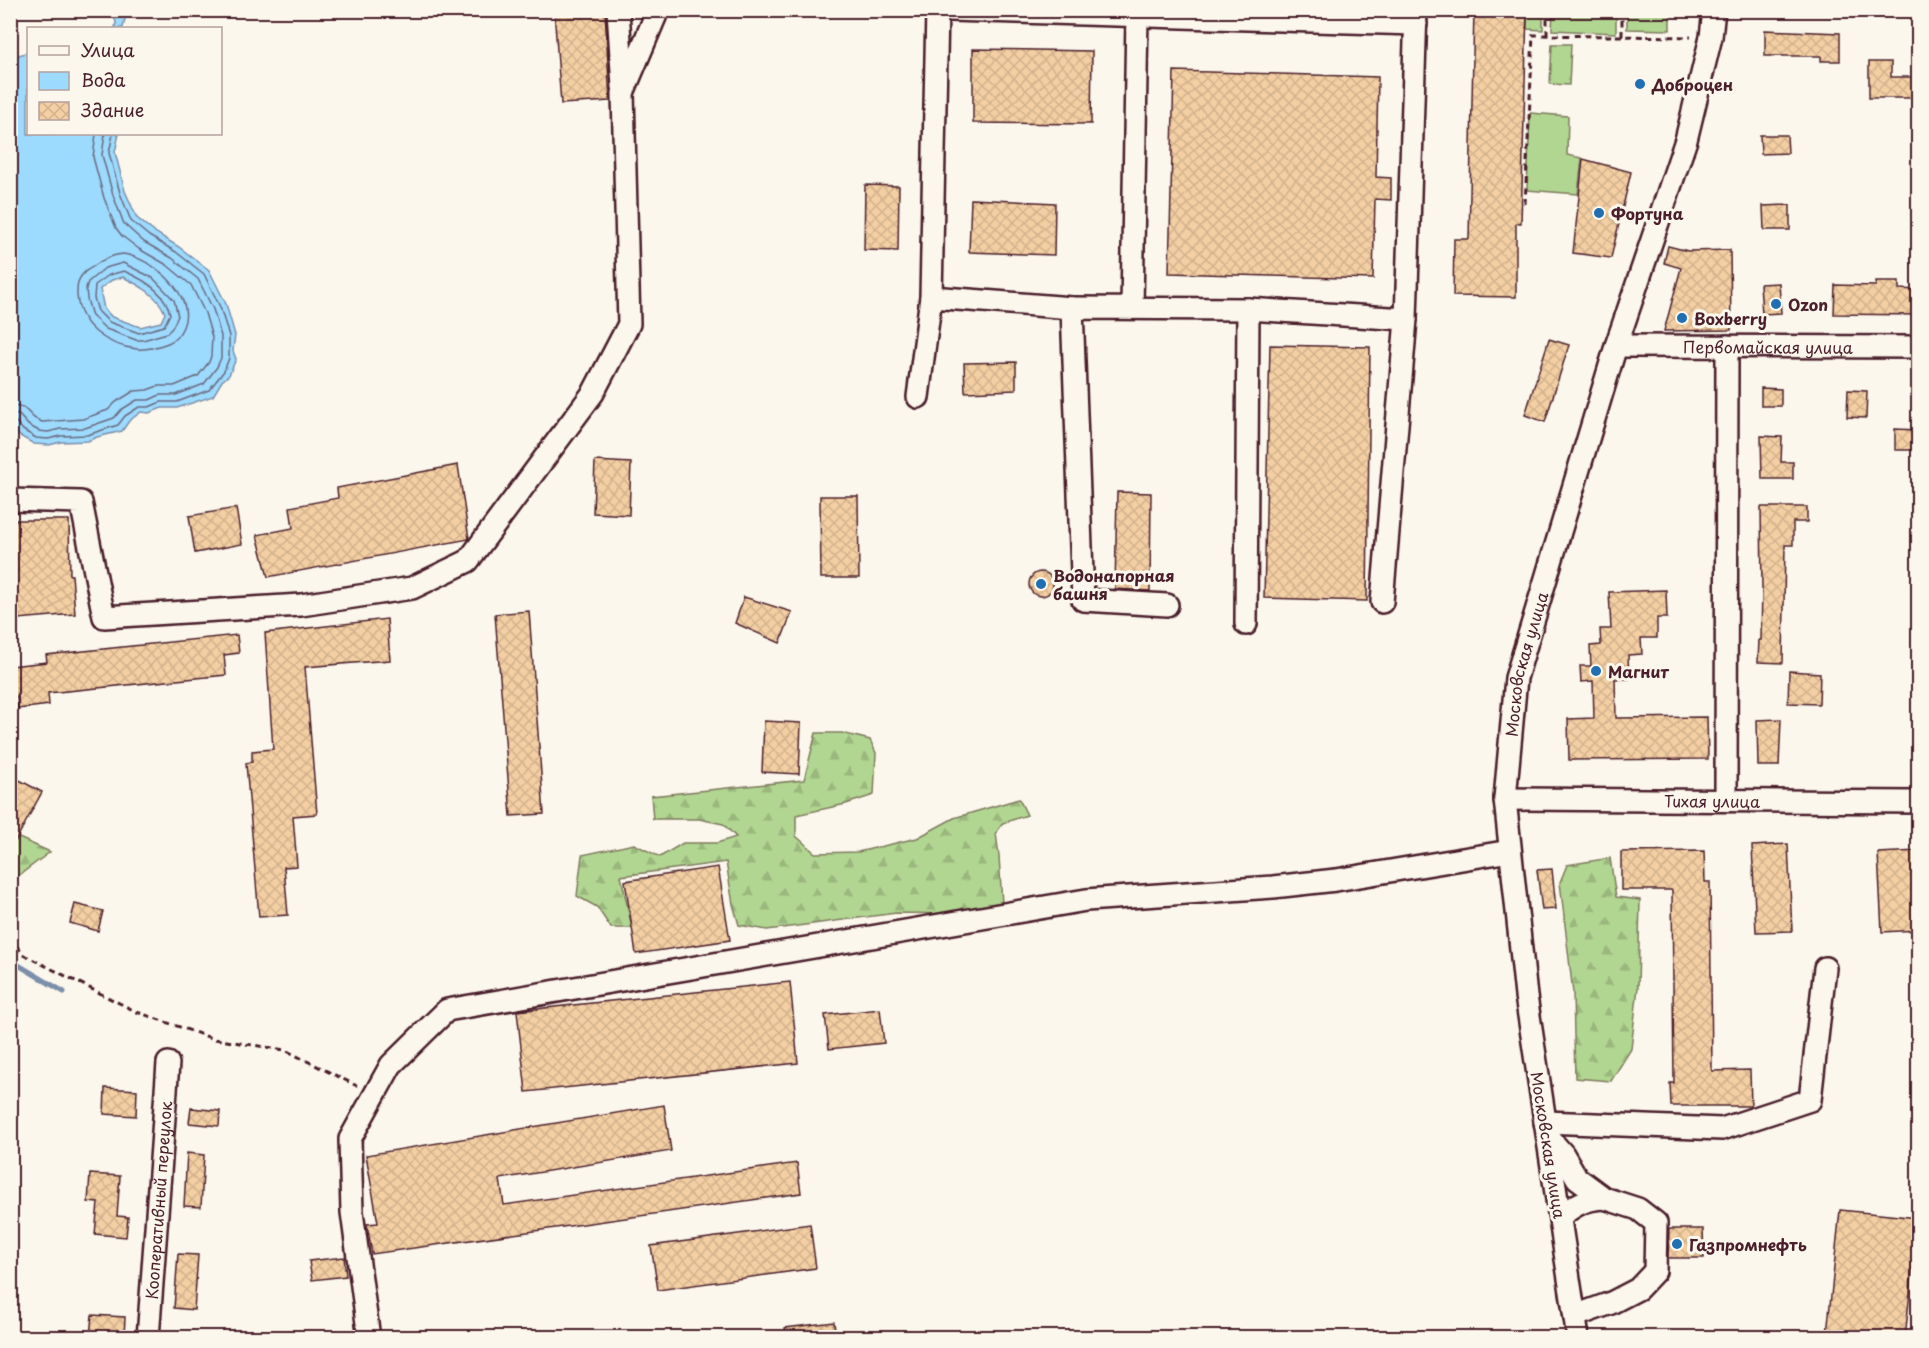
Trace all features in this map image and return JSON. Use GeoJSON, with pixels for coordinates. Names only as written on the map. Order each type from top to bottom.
{"type":"FeatureCollection","features":[{"type":"Feature","properties":{"kind":"street"},"geometry":{"type":"LineString","coordinates":[[10,500],[81,502],[104,616],[301,605],[401,590],[412,588],[468,561],[594,393],[629,324],[623,93],[618,10]]}},
{"type":"Feature","properties":{"kind":"street"},"geometry":{"type":"LineString","coordinates":[[623,93],[658,10]]}},
{"type":"Feature","properties":{"kind":"street"},"geometry":{"type":"LineString","coordinates":[[918,397],[931,297],[937,10]]}},
{"type":"Feature","properties":{"kind":"street"},"geometry":{"type":"LineString","coordinates":[[949,10],[1137,16],[1416,17],[1406,319],[1382,602]]}},
{"type":"Feature","properties":{"kind":"street","name":"Московская улица"},"geometry":{"type":"LineString","coordinates":[[1578,1338],[1526,996],[1505,799],[1516,678],[1616,346],[1686,140],[1711,37],[1714,10]]}},
{"type":"Feature","properties":{"kind":"street"},"geometry":{"type":"LineString","coordinates":[[1132,308],[1137,16]]}},
{"type":"Feature","properties":{"kind":"street"},"geometry":{"type":"LineString","coordinates":[[931,297],[1072,308],[1248,309],[1406,319]]}},
{"type":"Feature","properties":{"kind":"street"},"geometry":{"type":"LineString","coordinates":[[1072,308],[1083,600],[1167,605]]}},
{"type":"Feature","properties":{"kind":"street"},"geometry":{"type":"LineString","coordinates":[[1246,624],[1248,309]]}},
{"type":"Feature","properties":{"kind":"street","name":"Первомайская улица"},"geometry":{"type":"LineString","coordinates":[[1616,346],[1918,347]]}},
{"type":"Feature","properties":{"kind":"street"},"geometry":{"type":"LineString","coordinates":[[1726,800],[1727,346]]}},
{"type":"Feature","properties":{"kind":"street","name":"Тихая улица"},"geometry":{"type":"LineString","coordinates":[[1505,799],[1918,802]]}},
{"type":"Feature","properties":{"kind":"street"},"geometry":{"type":"LineString","coordinates":[[369,1338],[352,1212],[350,1139],[391,1065],[447,1010],[1086,900],[1273,887],[1336,880],[1510,850]]}},
{"type":"Feature","properties":{"kind":"street"},"geometry":{"type":"LineString","coordinates":[[1546,1129],[1722,1129],[1810,1100],[1825,968]]}},
{"type":"Feature","properties":{"kind":"street","name":"Кооперативный переулок"},"geometry":{"type":"LineString","coordinates":[[148,1338],[168,1063]]}},
{"type":"Feature","properties":{"kind":"street"},"geometry":{"type":"LineString","coordinates":[[1546,1129],[1577,1178],[1604,1198],[1638,1209],[1656,1223],[1655,1271],[1638,1289],[1611,1303],[1575,1316]]}},
{"type":"Feature","properties":{"kind":"street"},"geometry":{"type":"LineString","coordinates":[[1560,1217],[1587,1199],[1604,1198]]}},
{"type":"Feature","properties":{"kind":"path"},"geometry":{"type":"LineString","coordinates":[[1547,10],[1547,35]]}},
{"type":"Feature","properties":{"kind":"path"},"geometry":{"type":"LineString","coordinates":[[1622,10],[1622,36]]}},
{"type":"Feature","properties":{"kind":"path"},"geometry":{"type":"LineString","coordinates":[[1525,204],[1533,35],[1711,37]]}},
{"type":"Feature","properties":{"kind":"path"},"geometry":{"type":"LineString","coordinates":[[10,938],[24,955],[137,1012],[214,1039],[285,1050],[375,1095]]}},
{"type":"Feature","properties":{"kind":"green space"},"geometry":{"type":"Polygon","coordinates":[[[1528,11],[1543,11],[1543,30],[1527,29],[1528,11]]]}},
{"type":"Feature","properties":{"kind":"green space"},"geometry":{"type":"Polygon","coordinates":[[[1553,11],[1616,11],[1616,33],[1552,30],[1553,11]]]}},
{"type":"Feature","properties":{"kind":"green space"},"geometry":{"type":"Polygon","coordinates":[[[1627,11],[1670,11],[1670,30],[1627,29],[1627,11]]]}},
{"type":"Feature","properties":{"kind":"green space"},"geometry":{"type":"Polygon","coordinates":[[[1552,44],[1571,44],[1569,85],[1550,84],[1552,44]]]}},
{"type":"Feature","properties":{"kind":"green space"},"geometry":{"type":"Polygon","coordinates":[[[1530,113],[1568,116],[1567,155],[1582,158],[1578,194],[1527,190],[1530,113]]]}},
{"type":"Feature","properties":{"kind":"green space"},"geometry":{"type":"Polygon","coordinates":[[[816,733],[842,733],[870,740],[876,753],[874,795],[796,815],[796,836],[815,853],[858,852],[917,838],[954,818],[1019,799],[1027,815],[1003,823],[996,833],[1002,904],[958,914],[896,913],[767,930],[739,925],[726,862],[621,876],[632,928],[611,928],[597,907],[577,896],[582,855],[634,844],[660,857],[683,843],[717,843],[736,837],[723,824],[699,819],[653,819],[651,796],[804,780],[816,733]]]}},
{"type":"Feature","properties":{"kind":"green space"},"geometry":{"type":"Polygon","coordinates":[[[10,834],[50,852],[18,876],[11,872],[10,834]]]}},
{"type":"Feature","properties":{"kind":"green space"},"geometry":{"type":"Polygon","coordinates":[[[1610,858],[1616,897],[1640,900],[1638,987],[1631,1049],[1611,1081],[1575,1078],[1573,993],[1560,882],[1567,865],[1610,858]]]}},
{"type":"Feature","properties":{"kind":"water"},"geometry":{"type":"Polygon","coordinates":[[[112,11],[120,11],[125,19],[123,27],[115,27],[112,11]]]}},
{"type":"Feature","properties":{"kind":"water"},"geometry":{"type":"Polygon","coordinates":[[[27,52],[27,135],[119,135],[115,152],[125,191],[137,218],[209,270],[226,304],[235,335],[233,351],[236,359],[229,375],[222,381],[213,396],[177,408],[162,408],[149,413],[141,412],[129,421],[122,431],[88,441],[49,445],[34,444],[18,435],[11,424],[10,58],[27,52]],[[123,277],[112,280],[100,289],[104,309],[112,317],[140,327],[161,322],[165,313],[158,301],[147,291],[123,277]]]}},
{"type":"Feature","properties":{"kind":"building"},"geometry":{"type":"Polygon","coordinates":[[[554,10],[605,10],[610,101],[561,104],[554,10]]]}},
{"type":"Feature","properties":{"kind":"building"},"geometry":{"type":"Polygon","coordinates":[[[1474,10],[1527,10],[1521,223],[1516,223],[1516,297],[1453,296],[1454,239],[1469,239],[1474,10]]]}},
{"type":"Feature","properties":{"kind":"building"},"geometry":{"type":"Polygon","coordinates":[[[1765,30],[1840,33],[1840,61],[1821,61],[1821,56],[1765,56],[1765,30]]]}},
{"type":"Feature","properties":{"kind":"building"},"geometry":{"type":"Polygon","coordinates":[[[973,49],[1092,51],[1091,124],[973,123],[973,49]]]}},
{"type":"Feature","properties":{"kind":"building"},"geometry":{"type":"Polygon","coordinates":[[[1869,62],[1891,62],[1891,77],[1915,77],[1916,98],[1869,98],[1869,62]]]}},
{"type":"Feature","properties":{"kind":"building"},"geometry":{"type":"Polygon","coordinates":[[[1174,71],[1378,77],[1376,177],[1391,178],[1391,200],[1375,199],[1373,279],[1169,273],[1174,71]]]}},
{"type":"Feature","properties":{"kind":"building"},"geometry":{"type":"Polygon","coordinates":[[[1760,135],[1787,135],[1788,153],[1761,154],[1760,135]]]}},
{"type":"Feature","properties":{"kind":"building","name":"Фортуна"},"geometry":{"type":"Polygon","coordinates":[[[1583,159],[1631,172],[1611,258],[1573,253],[1583,159]]]}},
{"type":"Feature","properties":{"kind":"building"},"geometry":{"type":"Polygon","coordinates":[[[865,185],[899,186],[898,251],[864,250],[865,185]]]}},
{"type":"Feature","properties":{"kind":"building"},"geometry":{"type":"Polygon","coordinates":[[[971,199],[1055,203],[1054,255],[969,252],[971,199]]]}},
{"type":"Feature","properties":{"kind":"building"},"geometry":{"type":"Polygon","coordinates":[[[1790,205],[1790,230],[1764,230],[1763,206],[1790,205]]]}},
{"type":"Feature","properties":{"kind":"building"},"geometry":{"type":"Polygon","coordinates":[[[1668,246],[1688,251],[1730,250],[1731,330],[1664,331],[1681,268],[1664,263],[1668,246]]]}},
{"type":"Feature","properties":{"kind":"building"},"geometry":{"type":"Polygon","coordinates":[[[1876,282],[1899,282],[1899,289],[1918,290],[1918,315],[1834,314],[1835,285],[1876,286],[1876,282]]]}},
{"type":"Feature","properties":{"kind":"building"},"geometry":{"type":"Polygon","coordinates":[[[1779,283],[1781,313],[1762,314],[1760,284],[1779,283]]]}},
{"type":"Feature","properties":{"kind":"building"},"geometry":{"type":"Polygon","coordinates":[[[1549,339],[1569,345],[1545,422],[1525,415],[1549,339]]]}},
{"type":"Feature","properties":{"kind":"building"},"geometry":{"type":"Polygon","coordinates":[[[1270,345],[1370,347],[1367,601],[1264,598],[1270,345]]]}},
{"type":"Feature","properties":{"kind":"building"},"geometry":{"type":"Polygon","coordinates":[[[1016,362],[1016,390],[965,392],[964,363],[1016,362]]]}},
{"type":"Feature","properties":{"kind":"building"},"geometry":{"type":"Polygon","coordinates":[[[1761,388],[1781,389],[1781,406],[1761,406],[1761,388]]]}},
{"type":"Feature","properties":{"kind":"building"},"geometry":{"type":"Polygon","coordinates":[[[1848,390],[1867,391],[1866,418],[1847,417],[1848,390]]]}},
{"type":"Feature","properties":{"kind":"building"},"geometry":{"type":"Polygon","coordinates":[[[1895,429],[1918,430],[1918,450],[1895,450],[1895,429]]]}},
{"type":"Feature","properties":{"kind":"building"},"geometry":{"type":"Polygon","coordinates":[[[1761,436],[1782,437],[1781,462],[1793,462],[1793,479],[1762,479],[1761,436]]]}},
{"type":"Feature","properties":{"kind":"building"},"geometry":{"type":"Polygon","coordinates":[[[595,461],[631,463],[629,515],[593,513],[595,461]]]}},
{"type":"Feature","properties":{"kind":"building"},"geometry":{"type":"Polygon","coordinates":[[[458,465],[469,539],[268,577],[257,535],[293,528],[290,507],[338,498],[337,488],[458,465]]]}},
{"type":"Feature","properties":{"kind":"building"},"geometry":{"type":"Polygon","coordinates":[[[1117,492],[1151,493],[1150,591],[1115,589],[1117,492]]]}},
{"type":"Feature","properties":{"kind":"building"},"geometry":{"type":"Polygon","coordinates":[[[820,496],[858,496],[859,578],[821,578],[820,496]]]}},
{"type":"Feature","properties":{"kind":"building"},"geometry":{"type":"Polygon","coordinates":[[[1761,507],[1807,507],[1807,522],[1793,522],[1793,545],[1785,545],[1783,663],[1758,662],[1759,640],[1761,640],[1761,507]]]}},
{"type":"Feature","properties":{"kind":"building"},"geometry":{"type":"Polygon","coordinates":[[[236,508],[242,544],[195,553],[189,516],[236,508]]]}},
{"type":"Feature","properties":{"kind":"building"},"geometry":{"type":"Polygon","coordinates":[[[10,520],[69,520],[70,575],[72,575],[75,614],[18,619],[12,554],[10,554],[10,520]]]}},
{"type":"Feature","properties":{"kind":"building","name":"Водонапорная башня"},"geometry":{"type":"Polygon","coordinates":[[[1041,572],[1049,576],[1053,584],[1049,592],[1041,596],[1033,592],[1029,584],[1033,576],[1041,572]]]}},
{"type":"Feature","properties":{"kind":"building"},"geometry":{"type":"Polygon","coordinates":[[[1666,590],[1667,618],[1657,618],[1657,638],[1641,638],[1642,654],[1628,655],[1629,679],[1615,679],[1616,718],[1707,717],[1708,759],[1569,760],[1568,719],[1594,718],[1593,681],[1581,682],[1580,666],[1591,666],[1590,646],[1601,645],[1600,629],[1611,629],[1609,592],[1666,590]]]}},
{"type":"Feature","properties":{"kind":"building"},"geometry":{"type":"Polygon","coordinates":[[[744,597],[792,612],[780,643],[735,623],[744,597]]]}},
{"type":"Feature","properties":{"kind":"building"},"geometry":{"type":"Polygon","coordinates":[[[529,611],[544,814],[511,816],[495,614],[529,611]]]}},
{"type":"Feature","properties":{"kind":"building"},"geometry":{"type":"Polygon","coordinates":[[[387,619],[390,660],[305,667],[317,814],[293,816],[297,866],[284,867],[288,915],[259,917],[246,763],[252,762],[252,751],[273,749],[265,633],[387,619]]]}},
{"type":"Feature","properties":{"kind":"building"},"geometry":{"type":"Polygon","coordinates":[[[237,635],[239,653],[224,655],[226,675],[48,693],[49,705],[18,709],[17,696],[10,697],[10,666],[47,662],[46,655],[237,635]]]}},
{"type":"Feature","properties":{"kind":"building"},"geometry":{"type":"Polygon","coordinates":[[[1789,671],[1820,673],[1819,704],[1788,703],[1789,671]]]}},
{"type":"Feature","properties":{"kind":"building"},"geometry":{"type":"Polygon","coordinates":[[[1781,719],[1779,766],[1758,766],[1757,720],[1781,719]]]}},
{"type":"Feature","properties":{"kind":"building"},"geometry":{"type":"Polygon","coordinates":[[[764,721],[801,723],[799,774],[762,772],[764,721]]]}},
{"type":"Feature","properties":{"kind":"building"},"geometry":{"type":"Polygon","coordinates":[[[10,775],[42,792],[10,851],[10,775]]]}},
{"type":"Feature","properties":{"kind":"building"},"geometry":{"type":"Polygon","coordinates":[[[1788,844],[1792,931],[1756,932],[1752,846],[1788,844]]]}},
{"type":"Feature","properties":{"kind":"building"},"geometry":{"type":"Polygon","coordinates":[[[1704,851],[1705,882],[1710,882],[1712,1071],[1750,1070],[1751,1106],[1671,1106],[1670,1083],[1674,1083],[1672,890],[1621,890],[1621,852],[1704,851]]]}},
{"type":"Feature","properties":{"kind":"building"},"geometry":{"type":"Polygon","coordinates":[[[1918,851],[1918,930],[1882,932],[1878,853],[1918,851]]]}},
{"type":"Feature","properties":{"kind":"building"},"geometry":{"type":"Polygon","coordinates":[[[718,867],[730,940],[636,954],[625,881],[718,867]]]}},
{"type":"Feature","properties":{"kind":"building"},"geometry":{"type":"Polygon","coordinates":[[[1552,869],[1556,909],[1542,910],[1537,870],[1552,869]]]}},
{"type":"Feature","properties":{"kind":"building"},"geometry":{"type":"Polygon","coordinates":[[[75,904],[103,911],[98,931],[70,923],[75,904]]]}},
{"type":"Feature","properties":{"kind":"building"},"geometry":{"type":"Polygon","coordinates":[[[790,982],[798,1063],[526,1092],[517,1011],[790,982]]]}},
{"type":"Feature","properties":{"kind":"building"},"geometry":{"type":"Polygon","coordinates":[[[880,1009],[884,1043],[829,1049],[825,1015],[880,1009]]]}},
{"type":"Feature","properties":{"kind":"building"},"geometry":{"type":"Polygon","coordinates":[[[105,1088],[137,1090],[136,1116],[104,1114],[105,1088]]]}},
{"type":"Feature","properties":{"kind":"building"},"geometry":{"type":"Polygon","coordinates":[[[664,1105],[671,1151],[500,1179],[504,1205],[797,1163],[801,1193],[372,1254],[367,1224],[378,1223],[366,1155],[664,1105]]]}},
{"type":"Feature","properties":{"kind":"building"},"geometry":{"type":"Polygon","coordinates":[[[191,1108],[220,1111],[219,1126],[189,1123],[191,1108]]]}},
{"type":"Feature","properties":{"kind":"building"},"geometry":{"type":"Polygon","coordinates":[[[187,1153],[204,1155],[201,1207],[184,1206],[187,1153]]]}},
{"type":"Feature","properties":{"kind":"building"},"geometry":{"type":"Polygon","coordinates":[[[90,1174],[120,1176],[117,1216],[128,1217],[126,1237],[95,1234],[98,1203],[88,1202],[90,1174]]]}},
{"type":"Feature","properties":{"kind":"building"},"geometry":{"type":"Polygon","coordinates":[[[1840,1210],[1918,1218],[1905,1338],[1866,1338],[1827,1334],[1840,1210]]]}},
{"type":"Feature","properties":{"kind":"building"},"geometry":{"type":"Polygon","coordinates":[[[810,1224],[816,1268],[658,1290],[651,1246],[810,1224]]]}},
{"type":"Feature","properties":{"kind":"building"},"geometry":{"type":"Polygon","coordinates":[[[1669,1229],[1703,1229],[1704,1258],[1668,1258],[1669,1229]]]}},
{"type":"Feature","properties":{"kind":"building"},"geometry":{"type":"Polygon","coordinates":[[[178,1254],[198,1255],[194,1310],[174,1308],[178,1254]]]}},
{"type":"Feature","properties":{"kind":"building"},"geometry":{"type":"Polygon","coordinates":[[[344,1257],[346,1276],[312,1280],[309,1261],[344,1257]]]}},
{"type":"Feature","properties":{"kind":"building"},"geometry":{"type":"Polygon","coordinates":[[[92,1315],[125,1317],[124,1338],[90,1336],[92,1315]]]}},
{"type":"Feature","properties":{"kind":"building"},"geometry":{"type":"Polygon","coordinates":[[[834,1322],[836,1338],[786,1338],[785,1328],[834,1322]]]}},
{"type":"Feature","properties":{"kind":"waterway"},"geometry":{"type":"LineString","coordinates":[[10,960],[64,992]]}},
{"type":"Feature","properties":{"kind":"place","name":"Доброцен"},"geometry":{"type":"Point","coordinates":[1640,84]}},
{"type":"Feature","properties":{"kind":"place","name":"Фортуна"},"geometry":{"type":"Point","coordinates":[1599,213]}},
{"type":"Feature","properties":{"kind":"place","name":"Ozon"},"geometry":{"type":"Point","coordinates":[1776,304]}},
{"type":"Feature","properties":{"kind":"place","name":"Boxberry"},"geometry":{"type":"Point","coordinates":[1682,318]}},
{"type":"Feature","properties":{"kind":"place","name":"Водонапорная башня"},"geometry":{"type":"Point","coordinates":[1041,584]}},
{"type":"Feature","properties":{"kind":"place","name":"Магнит"},"geometry":{"type":"Point","coordinates":[1596,671]}},
{"type":"Feature","properties":{"kind":"place","name":"Газпромнефть"},"geometry":{"type":"Point","coordinates":[1677,1244]}}]}
